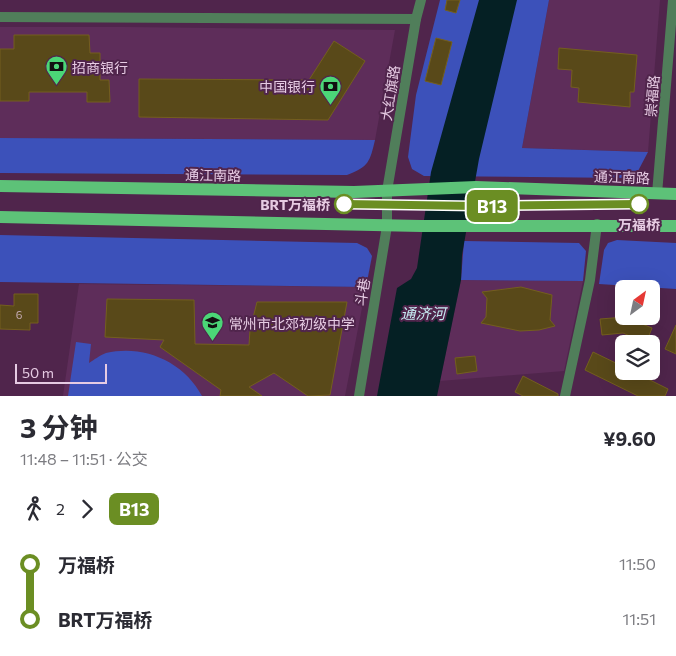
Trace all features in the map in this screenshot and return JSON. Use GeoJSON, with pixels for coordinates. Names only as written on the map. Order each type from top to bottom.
{"type":"FeatureCollection","features":[{"type":"Feature","properties":{"kind":"main road","name":"通江南路"},"geometry":{"type":"LineString","coordinates":[[0,186],[387,192],[476,187],[676,194]]}},
{"type":"Feature","properties":{"kind":"main road"},"geometry":{"type":"LineString","coordinates":[[0,217],[386,226],[470,227],[597,224],[676,226]]}},
{"type":"Feature","properties":{"kind":"street","name":"大红旗路"},"geometry":{"type":"LineString","coordinates":[[387,192],[416,19],[421,0]]}},
{"type":"Feature","properties":{"kind":"street","name":"崇福路"},"geometry":{"type":"LineString","coordinates":[[658,194],[673,0]]}},
{"type":"Feature","properties":{"kind":"street"},"geometry":{"type":"LineString","coordinates":[[0,17],[416,19]]}},
{"type":"Feature","properties":{"kind":"street","name":"斗巷"},"geometry":{"type":"LineString","coordinates":[[359,396],[386,226],[387,192]]}},
{"type":"Feature","properties":{"kind":"street"},"geometry":{"type":"LineString","coordinates":[[565,396],[590,280],[597,224]]}},
{"type":"Feature","properties":{"kind":"shaded area"},"geometry":{"type":"Polygon","coordinates":[[[440,0],[549,0],[522,148],[648,152],[638,171],[628,178],[424,176],[412,169],[408,157],[416,95],[440,0]]]}},
{"type":"Feature","properties":{"kind":"shaded area"},"geometry":{"type":"Polygon","coordinates":[[[549,0],[660,0],[648,152],[522,148],[549,0]]]}},
{"type":"Feature","properties":{"kind":"shaded area"},"geometry":{"type":"Polygon","coordinates":[[[0,27],[395,30],[375,140],[0,138],[0,27]]]}},
{"type":"Feature","properties":{"kind":"shaded area"},"geometry":{"type":"Polygon","coordinates":[[[0,138],[375,140],[370,158],[364,166],[347,175],[0,173],[0,138]]]}},
{"type":"Feature","properties":{"kind":"shaded area"},"geometry":{"type":"Polygon","coordinates":[[[0,235],[357,243],[367,248],[372,256],[366,287],[0,282],[0,235]]]}},
{"type":"Feature","properties":{"kind":"shaded area"},"geometry":{"type":"Polygon","coordinates":[[[617,240],[676,243],[676,289],[660,288],[660,280],[615,280],[615,285],[599,284],[604,250],[608,243],[617,240]]]}},
{"type":"Feature","properties":{"kind":"shaded area"},"geometry":{"type":"Polygon","coordinates":[[[464,241],[579,243],[586,251],[583,281],[461,280],[464,241]]]}},
{"type":"Feature","properties":{"kind":"shaded area"},"geometry":{"type":"Polygon","coordinates":[[[461,280],[583,281],[564,371],[440,381],[461,280]]]}},
{"type":"Feature","properties":{"kind":"shaded area","name":"常州市北郊初级中学"},"geometry":{"type":"Polygon","coordinates":[[[79,284],[366,287],[345,396],[63,396],[79,284]]]}},
{"type":"Feature","properties":{"kind":"shaded area"},"geometry":{"type":"Polygon","coordinates":[[[76,342],[91,344],[89,363],[106,353],[120,351],[134,351],[162,358],[185,374],[202,396],[68,396],[76,342]]]}},
{"type":"Feature","properties":{"kind":"water","name":"通济河"},"geometry":{"type":"Polygon","coordinates":[[[479,0],[517,0],[479,159],[462,255],[461,280],[437,396],[377,396],[397,288],[411,279],[417,268],[431,172],[479,0]]]}},
{"type":"Feature","properties":{"kind":"building"},"geometry":{"type":"Polygon","coordinates":[[[447,0],[460,0],[456,13],[445,10],[447,0]]]}},
{"type":"Feature","properties":{"kind":"building"},"geometry":{"type":"Polygon","coordinates":[[[14,35],[89,35],[90,53],[100,53],[100,80],[109,80],[110,102],[87,102],[87,92],[29,92],[29,101],[0,101],[0,49],[14,49],[14,35]]]}},
{"type":"Feature","properties":{"kind":"building"},"geometry":{"type":"Polygon","coordinates":[[[436,38],[452,42],[441,85],[425,81],[436,38]]]}},
{"type":"Feature","properties":{"kind":"building"},"geometry":{"type":"Polygon","coordinates":[[[334,41],[365,61],[328,120],[139,117],[139,79],[309,80],[334,41]]]}},
{"type":"Feature","properties":{"kind":"building"},"geometry":{"type":"Polygon","coordinates":[[[559,48],[637,55],[634,92],[630,92],[630,107],[578,102],[579,88],[571,87],[572,70],[558,69],[559,48]]]}},
{"type":"Feature","properties":{"kind":"building"},"geometry":{"type":"Polygon","coordinates":[[[521,287],[552,295],[550,320],[555,326],[539,330],[520,331],[481,323],[486,317],[487,298],[482,292],[521,287]]]}},
{"type":"Feature","properties":{"kind":"building"},"geometry":{"type":"Polygon","coordinates":[[[14,294],[38,294],[38,323],[30,323],[30,330],[0,329],[0,305],[14,306],[14,294]]]}},
{"type":"Feature","properties":{"kind":"building"},"geometry":{"type":"Polygon","coordinates":[[[107,299],[194,300],[195,344],[249,345],[250,330],[257,302],[347,302],[330,395],[308,396],[274,373],[249,387],[262,396],[220,396],[221,390],[160,347],[164,340],[105,337],[107,299]]]}},
{"type":"Feature","properties":{"kind":"building"},"geometry":{"type":"Polygon","coordinates":[[[615,318],[615,325],[645,325],[652,328],[649,335],[628,335],[623,333],[602,335],[600,319],[615,318]]]}},
{"type":"Feature","properties":{"kind":"building"},"geometry":{"type":"Polygon","coordinates":[[[676,325],[676,354],[665,349],[676,325]]]}},
{"type":"Feature","properties":{"kind":"building"},"geometry":{"type":"Polygon","coordinates":[[[593,352],[615,363],[615,380],[650,380],[668,389],[665,396],[638,396],[585,370],[593,352]]]}},
{"type":"Feature","properties":{"kind":"building"},"geometry":{"type":"Polygon","coordinates":[[[475,356],[477,371],[457,374],[455,358],[475,356]]]}},
{"type":"Feature","properties":{"kind":"building"},"geometry":{"type":"Polygon","coordinates":[[[523,376],[558,394],[558,396],[523,396],[515,392],[523,376]]]}},
{"type":"Feature","properties":{"kind":"bus line","name":"B13"},"geometry":{"type":"LineString","coordinates":[[344,204],[476,206],[639,204]]}},
{"type":"Feature","properties":{"kind":"place","name":"招商银行"},"geometry":{"type":"Point","coordinates":[56,86]}},
{"type":"Feature","properties":{"kind":"place","name":"中国银行"},"geometry":{"type":"Point","coordinates":[331,105]}},
{"type":"Feature","properties":{"kind":"place","name":"BRT万福桥"},"geometry":{"type":"Point","coordinates":[344,204]}},
{"type":"Feature","properties":{"kind":"place","name":"万福桥"},"geometry":{"type":"Point","coordinates":[639,204]}},
{"type":"Feature","properties":{"kind":"place","name":"常州市北郊初级中学"},"geometry":{"type":"Point","coordinates":[213,342]}}]}
